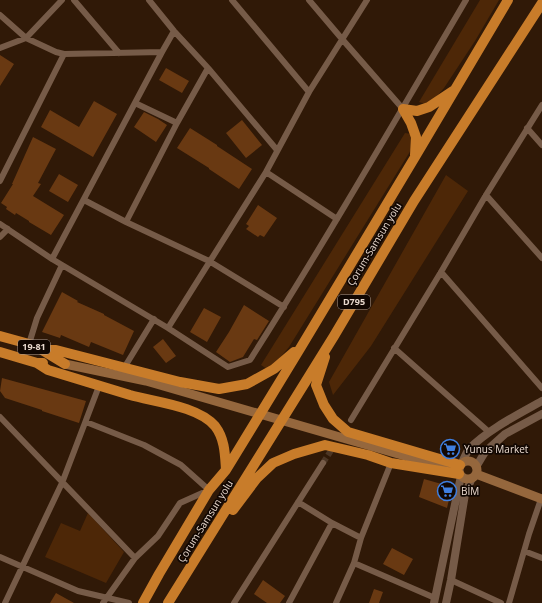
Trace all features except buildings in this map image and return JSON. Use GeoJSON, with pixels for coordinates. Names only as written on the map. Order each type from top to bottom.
{"type":"FeatureCollection","features":[{"type":"Feature","properties":{"kind":"highway","name":"Çorum-Samsun yolu"},"geometry":{"type":"LineString","coordinates":[[143,603],[209,490],[226,470],[301,347],[508,0]]}},
{"type":"Feature","properties":{"kind":"highway","name":"Çorum-Samsun yolu"},"geometry":{"type":"LineString","coordinates":[[168,603],[334,336],[414,200],[542,3]]}},
{"type":"Feature","properties":{"kind":"highway"},"geometry":{"type":"LineString","coordinates":[[403,108],[417,110],[429,107],[455,90]]}},
{"type":"Feature","properties":{"kind":"highway"},"geometry":{"type":"LineString","coordinates":[[403,108],[416,137],[415,158]]}},
{"type":"Feature","properties":{"kind":"highway","name":"19-81"},"geometry":{"type":"LineString","coordinates":[[0,336],[29,344],[65,364]]}},
{"type":"Feature","properties":{"kind":"highway"},"geometry":{"type":"LineString","coordinates":[[334,336],[323,361],[316,385],[324,405],[333,419],[348,432],[460,469]]}},
{"type":"Feature","properties":{"kind":"highway"},"geometry":{"type":"LineString","coordinates":[[42,350],[56,350],[180,382],[219,389],[247,384],[274,369],[301,347]]}},
{"type":"Feature","properties":{"kind":"highway","name":"19-81"},"geometry":{"type":"LineString","coordinates":[[0,352],[37,363],[65,364]]}},
{"type":"Feature","properties":{"kind":"highway"},"geometry":{"type":"LineString","coordinates":[[37,363],[48,370],[99,386],[180,407],[208,420],[215,427],[224,446],[226,470]]}},
{"type":"Feature","properties":{"kind":"highway"},"geometry":{"type":"LineString","coordinates":[[196,558],[257,478],[273,463],[294,454],[325,446],[368,455],[391,462],[460,469]]}},
{"type":"Feature","properties":{"kind":"main road"},"geometry":{"type":"LineString","coordinates":[[65,364],[146,381],[419,460],[460,469],[467,479],[475,473]]}},
{"type":"Feature","properties":{"kind":"main road"},"geometry":{"type":"LineString","coordinates":[[460,469],[467,461],[472,462],[475,473]]}},
{"type":"Feature","properties":{"kind":"main road"},"geometry":{"type":"LineString","coordinates":[[475,473],[542,499]]}},
{"type":"Feature","properties":{"kind":"street"},"geometry":{"type":"LineString","coordinates":[[0,48],[26,38],[62,0]]}},
{"type":"Feature","properties":{"kind":"street"},"geometry":{"type":"LineString","coordinates":[[74,0],[120,53]]}},
{"type":"Feature","properties":{"kind":"street"},"geometry":{"type":"LineString","coordinates":[[149,0],[277,150]]}},
{"type":"Feature","properties":{"kind":"street"},"geometry":{"type":"LineString","coordinates":[[232,0],[309,92]]}},
{"type":"Feature","properties":{"kind":"street"},"geometry":{"type":"LineString","coordinates":[[309,0],[403,108]]}},
{"type":"Feature","properties":{"kind":"street"},"geometry":{"type":"LineString","coordinates":[[168,328],[266,172],[309,92],[367,0]]}},
{"type":"Feature","properties":{"kind":"street"},"geometry":{"type":"LineString","coordinates":[[0,224],[52,259],[154,319],[228,367],[250,360],[337,219],[466,0]]}},
{"type":"Feature","properties":{"kind":"street"},"geometry":{"type":"LineString","coordinates":[[0,15],[26,38],[56,52],[64,54],[162,52]]}},
{"type":"Feature","properties":{"kind":"street"},"geometry":{"type":"LineString","coordinates":[[52,259],[174,31]]}},
{"type":"Feature","properties":{"kind":"street"},"geometry":{"type":"LineString","coordinates":[[0,181],[64,54]]}},
{"type":"Feature","properties":{"kind":"street"},"geometry":{"type":"LineString","coordinates":[[126,222],[177,123],[208,68]]}},
{"type":"Feature","properties":{"kind":"street"},"geometry":{"type":"LineString","coordinates":[[135,103],[177,123]]}},
{"type":"Feature","properties":{"kind":"street"},"geometry":{"type":"LineString","coordinates":[[351,420],[486,195],[542,105]]}},
{"type":"Feature","properties":{"kind":"street"},"geometry":{"type":"LineString","coordinates":[[527,128],[542,145]]}},
{"type":"Feature","properties":{"kind":"street"},"geometry":{"type":"LineString","coordinates":[[266,172],[337,219]]}},
{"type":"Feature","properties":{"kind":"street"},"geometry":{"type":"LineString","coordinates":[[486,195],[542,258]]}},
{"type":"Feature","properties":{"kind":"street"},"geometry":{"type":"LineString","coordinates":[[84,200],[126,222],[209,261],[284,307]]}},
{"type":"Feature","properties":{"kind":"street"},"geometry":{"type":"LineString","coordinates":[[0,236],[8,229]]}},
{"type":"Feature","properties":{"kind":"street"},"geometry":{"type":"LineString","coordinates":[[29,344],[36,318],[62,265]]}},
{"type":"Feature","properties":{"kind":"street"},"geometry":{"type":"LineString","coordinates":[[441,272],[542,388]]}},
{"type":"Feature","properties":{"kind":"street"},"geometry":{"type":"LineString","coordinates":[[124,368],[154,319]]}},
{"type":"Feature","properties":{"kind":"street"},"geometry":{"type":"LineString","coordinates":[[394,348],[489,432]]}},
{"type":"Feature","properties":{"kind":"street"},"geometry":{"type":"LineString","coordinates":[[5,603],[62,483],[99,386]]}},
{"type":"Feature","properties":{"kind":"street"},"geometry":{"type":"LineString","coordinates":[[354,563],[434,600],[460,469],[464,456],[489,432],[542,401]]}},
{"type":"Feature","properties":{"kind":"street"},"geometry":{"type":"LineString","coordinates":[[446,603],[465,494],[485,452],[505,434],[542,414]]}},
{"type":"Feature","properties":{"kind":"street"},"geometry":{"type":"LineString","coordinates":[[0,417],[135,558]]}},
{"type":"Feature","properties":{"kind":"street"},"geometry":{"type":"LineString","coordinates":[[86,422],[144,445],[181,465],[209,490],[180,503],[158,536],[135,558],[105,600]]}},
{"type":"Feature","properties":{"kind":"street"},"geometry":{"type":"LineString","coordinates":[[336,603],[354,563],[361,538],[391,462]]}},
{"type":"Feature","properties":{"kind":"street"},"geometry":{"type":"LineString","coordinates":[[234,603],[323,463]]}},
{"type":"Feature","properties":{"kind":"street"},"geometry":{"type":"LineString","coordinates":[[509,603],[529,534],[542,499]]}},
{"type":"Feature","properties":{"kind":"street"},"geometry":{"type":"LineString","coordinates":[[298,502],[332,523],[361,538]]}},
{"type":"Feature","properties":{"kind":"street"},"geometry":{"type":"LineString","coordinates":[[289,603],[332,523]]}},
{"type":"Feature","properties":{"kind":"street"},"geometry":{"type":"LineString","coordinates":[[524,551],[542,558]]}},
{"type":"Feature","properties":{"kind":"street"},"geometry":{"type":"LineString","coordinates":[[0,557],[78,591],[105,600],[129,603]]}},
{"type":"Feature","properties":{"kind":"street"},"geometry":{"type":"LineString","coordinates":[[451,580],[501,603]]}},
{"type":"Feature","properties":{"kind":"shaded area"},"geometry":{"type":"Polygon","coordinates":[[[480,0],[499,0],[475,41],[444,88],[429,105],[419,102],[480,0]]]}},
{"type":"Feature","properties":{"kind":"shaded area"},"geometry":{"type":"Polygon","coordinates":[[[405,133],[411,134],[411,150],[289,347],[279,359],[267,369],[261,365],[405,133]]]}},
{"type":"Feature","properties":{"kind":"shaded area"},"geometry":{"type":"Polygon","coordinates":[[[446,175],[468,191],[371,346],[333,395],[329,382],[446,175]]]}},
{"type":"Feature","properties":{"kind":"shaded area"},"geometry":{"type":"Polygon","coordinates":[[[88,513],[124,552],[106,583],[45,557],[61,523],[80,531],[88,513]]]}},
{"type":"Feature","properties":{"kind":"tunnel"},"geometry":{"type":"LineString","coordinates":[[323,463],[334,446]]}},
{"type":"Feature","properties":{"kind":"place","name":"Yunus Market"},"geometry":{"type":"Point","coordinates":[450,449]}},
{"type":"Feature","properties":{"kind":"place","name":"BİM"},"geometry":{"type":"Point","coordinates":[447,491]}}]}
